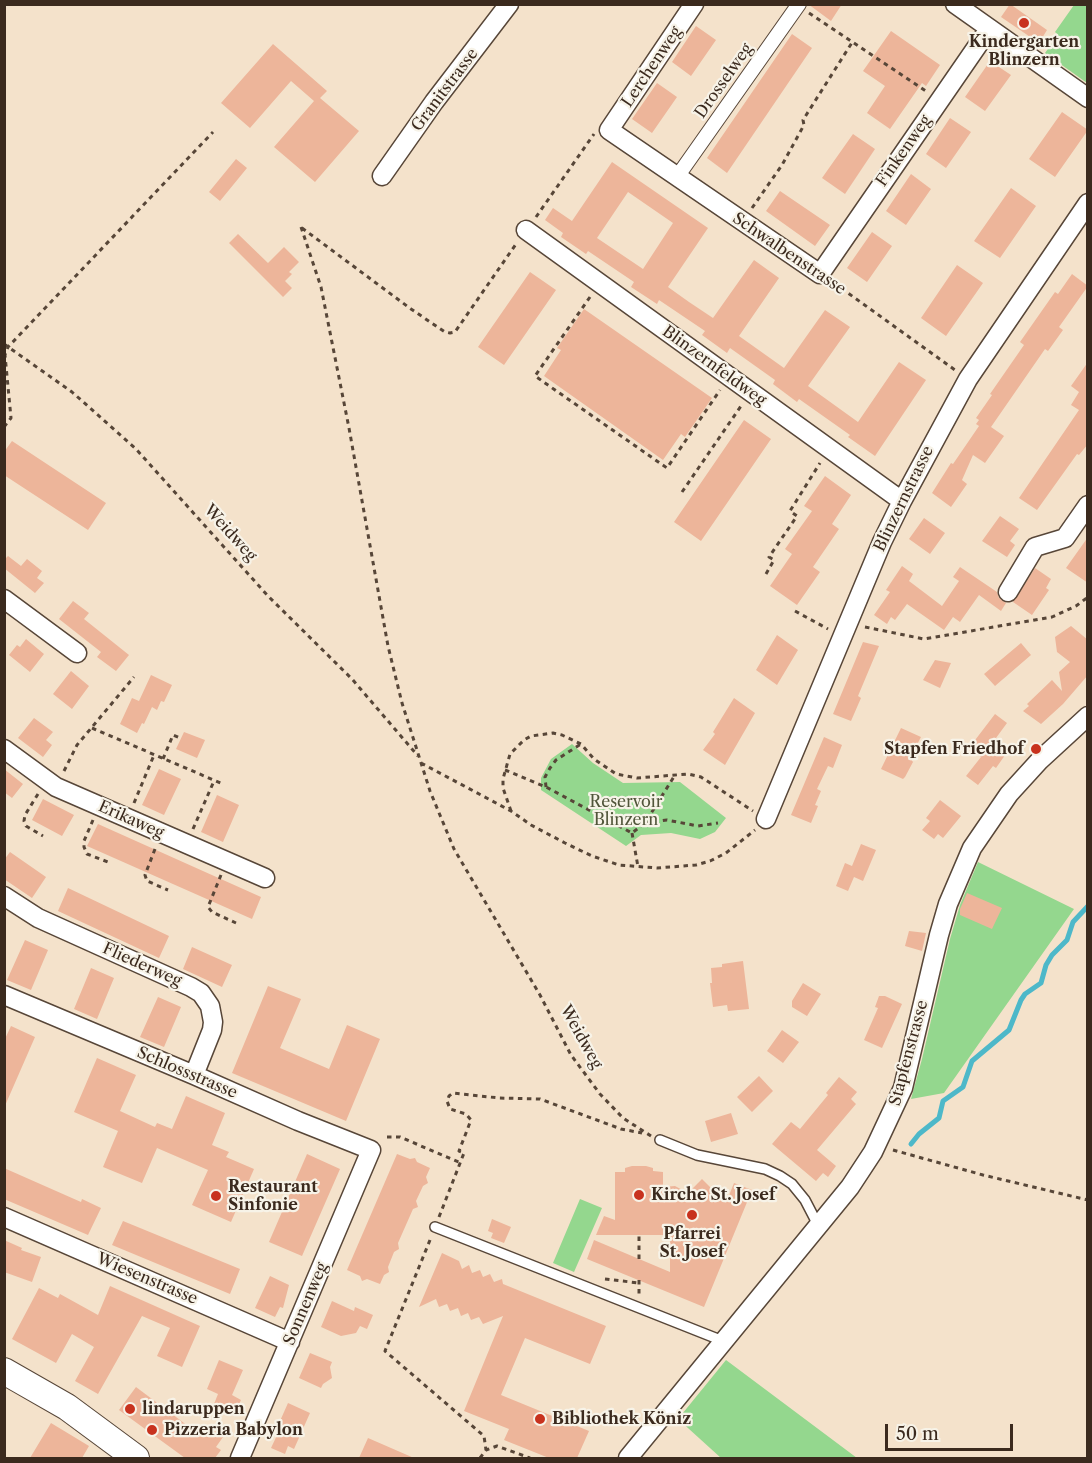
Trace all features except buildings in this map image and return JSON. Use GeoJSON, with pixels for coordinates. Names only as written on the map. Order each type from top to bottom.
{"type":"FeatureCollection","features":[{"type":"Feature","properties":{"kind":"main road"},"geometry":{"type":"LineString","coordinates":[[4,1371],[67,1407],[101,1435],[136,1458]]}},
{"type":"Feature","properties":{"kind":"street","name":"Granitstrasse"},"geometry":{"type":"LineString","coordinates":[[382,176],[434,102],[509,4]]}},
{"type":"Feature","properties":{"kind":"street","name":"Lerchenweg"},"geometry":{"type":"LineString","coordinates":[[609,130],[694,4]]}},
{"type":"Feature","properties":{"kind":"street"},"geometry":{"type":"LineString","coordinates":[[955,4],[1088,98]]}},
{"type":"Feature","properties":{"kind":"street","name":"Drosselweg"},"geometry":{"type":"LineString","coordinates":[[677,177],[798,5]]}},
{"type":"Feature","properties":{"kind":"street","name":"Finkenweg"},"geometry":{"type":"LineString","coordinates":[[820,274],[989,29]]}},
{"type":"Feature","properties":{"kind":"street","name":"Schwalbenstrasse"},"geometry":{"type":"LineString","coordinates":[[609,130],[820,274]]}},
{"type":"Feature","properties":{"kind":"street","name":"Blinzernstrasse"},"geometry":{"type":"LineString","coordinates":[[766,819],[882,542],[902,501],[968,379],[1088,202]]}},
{"type":"Feature","properties":{"kind":"street","name":"Blinzernfeldweg"},"geometry":{"type":"LineString","coordinates":[[526,230],[902,501]]}},
{"type":"Feature","properties":{"kind":"street"},"geometry":{"type":"LineString","coordinates":[[1008,592],[1035,547],[1065,538],[1088,505]]}},
{"type":"Feature","properties":{"kind":"street"},"geometry":{"type":"LineString","coordinates":[[4,599],[77,653]]}},
{"type":"Feature","properties":{"kind":"street","name":"Stapfenstrasse"},"geometry":{"type":"LineString","coordinates":[[628,1458],[850,1186],[878,1144],[903,1088],[939,934],[948,903],[972,848],[1009,794],[1040,760],[1088,716]]}},
{"type":"Feature","properties":{"kind":"street","name":"Erikaweg"},"geometry":{"type":"LineString","coordinates":[[4,749],[51,784],[265,878]]}},
{"type":"Feature","properties":{"kind":"street","name":"Fliederweg"},"geometry":{"type":"LineString","coordinates":[[4,896],[38,918],[201,993],[210,1006],[213,1022],[194,1075]]}},
{"type":"Feature","properties":{"kind":"street","name":"Schlossstrasse"},"geometry":{"type":"LineString","coordinates":[[4,995],[194,1075],[298,1122],[371,1150]]}},
{"type":"Feature","properties":{"kind":"street","name":"Sonnenweg"},"geometry":{"type":"LineString","coordinates":[[240,1458],[371,1150]]}},
{"type":"Feature","properties":{"kind":"street","name":"Wiesenstrasse"},"geometry":{"type":"LineString","coordinates":[[4,1218],[290,1341]]}},
{"type":"Feature","properties":{"kind":"lane"},"geometry":{"type":"LineString","coordinates":[[660,1140],[697,1155],[765,1169],[780,1176],[792,1184],[805,1200],[818,1225]]}},
{"type":"Feature","properties":{"kind":"lane"},"geometry":{"type":"LineString","coordinates":[[435,1227],[723,1341]]}},
{"type":"Feature","properties":{"kind":"path"},"geometry":{"type":"LineString","coordinates":[[798,5],[939,100]]}},
{"type":"Feature","properties":{"kind":"path"},"geometry":{"type":"LineString","coordinates":[[743,222],[782,165],[804,125],[803,120],[853,41]]}},
{"type":"Feature","properties":{"kind":"path"},"geometry":{"type":"LineString","coordinates":[[526,230],[596,132],[601,129],[609,130]]}},
{"type":"Feature","properties":{"kind":"path"},"geometry":{"type":"LineString","coordinates":[[4,427],[11,418],[6,345],[213,132]]}},
{"type":"Feature","properties":{"kind":"path","name":"Weidweg"},"geometry":{"type":"LineString","coordinates":[[526,230],[455,332],[450,333],[411,309],[301,227],[321,287],[388,646],[402,703],[430,791],[454,849],[540,995],[571,1055],[600,1094],[623,1118],[660,1140]]}},
{"type":"Feature","properties":{"kind":"path","name":"Schwalbenstrasse"},"geometry":{"type":"LineString","coordinates":[[820,274],[968,379]]}},
{"type":"Feature","properties":{"kind":"path"},"geometry":{"type":"LineString","coordinates":[[599,283],[535,376],[667,468],[730,377]]}},
{"type":"Feature","properties":{"kind":"path","name":"Weidweg"},"geometry":{"type":"LineString","coordinates":[[6,345],[72,392],[136,449],[268,596],[352,679],[420,758]]}},
{"type":"Feature","properties":{"kind":"path"},"geometry":{"type":"LineString","coordinates":[[682,492],[751,392]]}},
{"type":"Feature","properties":{"kind":"path"},"geometry":{"type":"LineString","coordinates":[[766,574],[774,560],[770,556],[797,516],[790,511],[829,449]]}},
{"type":"Feature","properties":{"kind":"path"},"geometry":{"type":"LineString","coordinates":[[795,611],[846,630],[924,639],[1052,617],[1076,606],[1088,597]]}},
{"type":"Feature","properties":{"kind":"path"},"geometry":{"type":"LineString","coordinates":[[43,836],[26,826],[25,815],[51,784],[77,745],[134,677]]}},
{"type":"Feature","properties":{"kind":"path"},"geometry":{"type":"LineString","coordinates":[[92,728],[223,784]]}},
{"type":"Feature","properties":{"kind":"path"},"geometry":{"type":"LineString","coordinates":[[421,763],[511,811],[531,825],[592,856],[619,865],[657,868],[696,865],[710,861],[726,853],[766,819],[701,777],[688,774],[637,778],[616,774],[594,759],[581,744],[553,733],[531,736],[510,754],[503,788],[511,811]]}},
{"type":"Feature","properties":{"kind":"path"},"geometry":{"type":"LineString","coordinates":[[163,759],[173,735],[180,738]]}},
{"type":"Feature","properties":{"kind":"path"},"geometry":{"type":"LineString","coordinates":[[546,788],[545,777],[556,760],[581,744]]}},
{"type":"Feature","properties":{"kind":"path"},"geometry":{"type":"LineString","coordinates":[[135,801],[154,755]]}},
{"type":"Feature","properties":{"kind":"path"},"geometry":{"type":"LineString","coordinates":[[505,771],[546,788],[632,833]]}},
{"type":"Feature","properties":{"kind":"path"},"geometry":{"type":"LineString","coordinates":[[632,833],[645,823],[675,775]]}},
{"type":"Feature","properties":{"kind":"path"},"geometry":{"type":"LineString","coordinates":[[186,844],[214,781]]}},
{"type":"Feature","properties":{"kind":"path"},"geometry":{"type":"LineString","coordinates":[[99,806],[84,840],[84,847],[87,854],[108,862]]}},
{"type":"Feature","properties":{"kind":"path"},"geometry":{"type":"LineString","coordinates":[[645,823],[667,820],[698,826],[718,823]]}},
{"type":"Feature","properties":{"kind":"path"},"geometry":{"type":"LineString","coordinates":[[161,833],[145,875],[147,882],[168,890]]}},
{"type":"Feature","properties":{"kind":"path"},"geometry":{"type":"LineString","coordinates":[[632,833],[638,867]]}},
{"type":"Feature","properties":{"kind":"path"},"geometry":{"type":"LineString","coordinates":[[226,862],[208,907],[212,912],[236,923]]}},
{"type":"Feature","properties":{"kind":"path"},"geometry":{"type":"LineString","coordinates":[[486,1450],[484,1436],[385,1351],[464,1153],[459,1151],[471,1120],[466,1114],[450,1109],[447,1101],[449,1096],[453,1093],[499,1098],[540,1099],[621,1129],[644,1132]]}},
{"type":"Feature","properties":{"kind":"path"},"geometry":{"type":"LineString","coordinates":[[387,1137],[400,1137],[461,1163]]}},
{"type":"Feature","properties":{"kind":"path"},"geometry":{"type":"LineString","coordinates":[[878,1144],[983,1175],[1088,1200]]}},
{"type":"Feature","properties":{"kind":"path"},"geometry":{"type":"LineString","coordinates":[[639,1235],[639,1259]]}},
{"type":"Feature","properties":{"kind":"path"},"geometry":{"type":"LineString","coordinates":[[597,1277],[639,1281],[639,1296]]}},
{"type":"Feature","properties":{"kind":"path"},"geometry":{"type":"LineString","coordinates":[[480,1458],[486,1450],[497,1446],[530,1458]]}},
{"type":"Feature","properties":{"kind":"green space"},"geometry":{"type":"Polygon","coordinates":[[[1074,5],[1087,5],[1087,83],[1045,53],[1058,35],[1055,32],[1074,5]]]}},
{"type":"Feature","properties":{"kind":"green space","name":"Reservoir Blinzern"},"geometry":{"type":"Polygon","coordinates":[[[572,744],[593,763],[623,783],[680,782],[726,818],[715,832],[700,839],[671,833],[641,835],[626,846],[541,790],[541,778],[551,759],[572,744]]]}},
{"type":"Feature","properties":{"kind":"green space"},"geometry":{"type":"Polygon","coordinates":[[[978,862],[1074,909],[944,1093],[911,1099],[950,939],[960,905],[978,862]]]}},
{"type":"Feature","properties":{"kind":"green space"},"geometry":{"type":"Polygon","coordinates":[[[580,1199],[602,1208],[574,1272],[553,1263],[580,1199]]]}},
{"type":"Feature","properties":{"kind":"green space"},"geometry":{"type":"Polygon","coordinates":[[[726,1360],[857,1458],[721,1458],[678,1419],[726,1360]]]}},
{"type":"Feature","properties":{"kind":"waterway"},"geometry":{"type":"LineString","coordinates":[[911,1144],[919,1134],[939,1118],[943,1101],[963,1087],[972,1061],[1009,1030],[1021,1000],[1025,994],[1041,983],[1046,965],[1052,955],[1067,940],[1073,922],[1088,906]]}},
{"type":"Feature","properties":{"kind":"place","name":"Kindergarten Blinzern"},"geometry":{"type":"Point","coordinates":[1024,23]}},
{"type":"Feature","properties":{"kind":"place","name":"Stapfen Friedhof"},"geometry":{"type":"Point","coordinates":[1036,749]}},
{"type":"Feature","properties":{"kind":"place","name":"Kirche St. Josef"},"geometry":{"type":"Point","coordinates":[639,1195]}},
{"type":"Feature","properties":{"kind":"place","name":"Restaurant Sinfonie"},"geometry":{"type":"Point","coordinates":[216,1196]}},
{"type":"Feature","properties":{"kind":"place","name":"Pfarrei St. Josef"},"geometry":{"type":"Point","coordinates":[692,1215]}},
{"type":"Feature","properties":{"kind":"place","name":"lindaruppen"},"geometry":{"type":"Point","coordinates":[130,1409]}},
{"type":"Feature","properties":{"kind":"place","name":"Bibliothek Köniz"},"geometry":{"type":"Point","coordinates":[540,1419]}},
{"type":"Feature","properties":{"kind":"place","name":"Pizzeria Babylon"},"geometry":{"type":"Point","coordinates":[152,1430]}}]}
